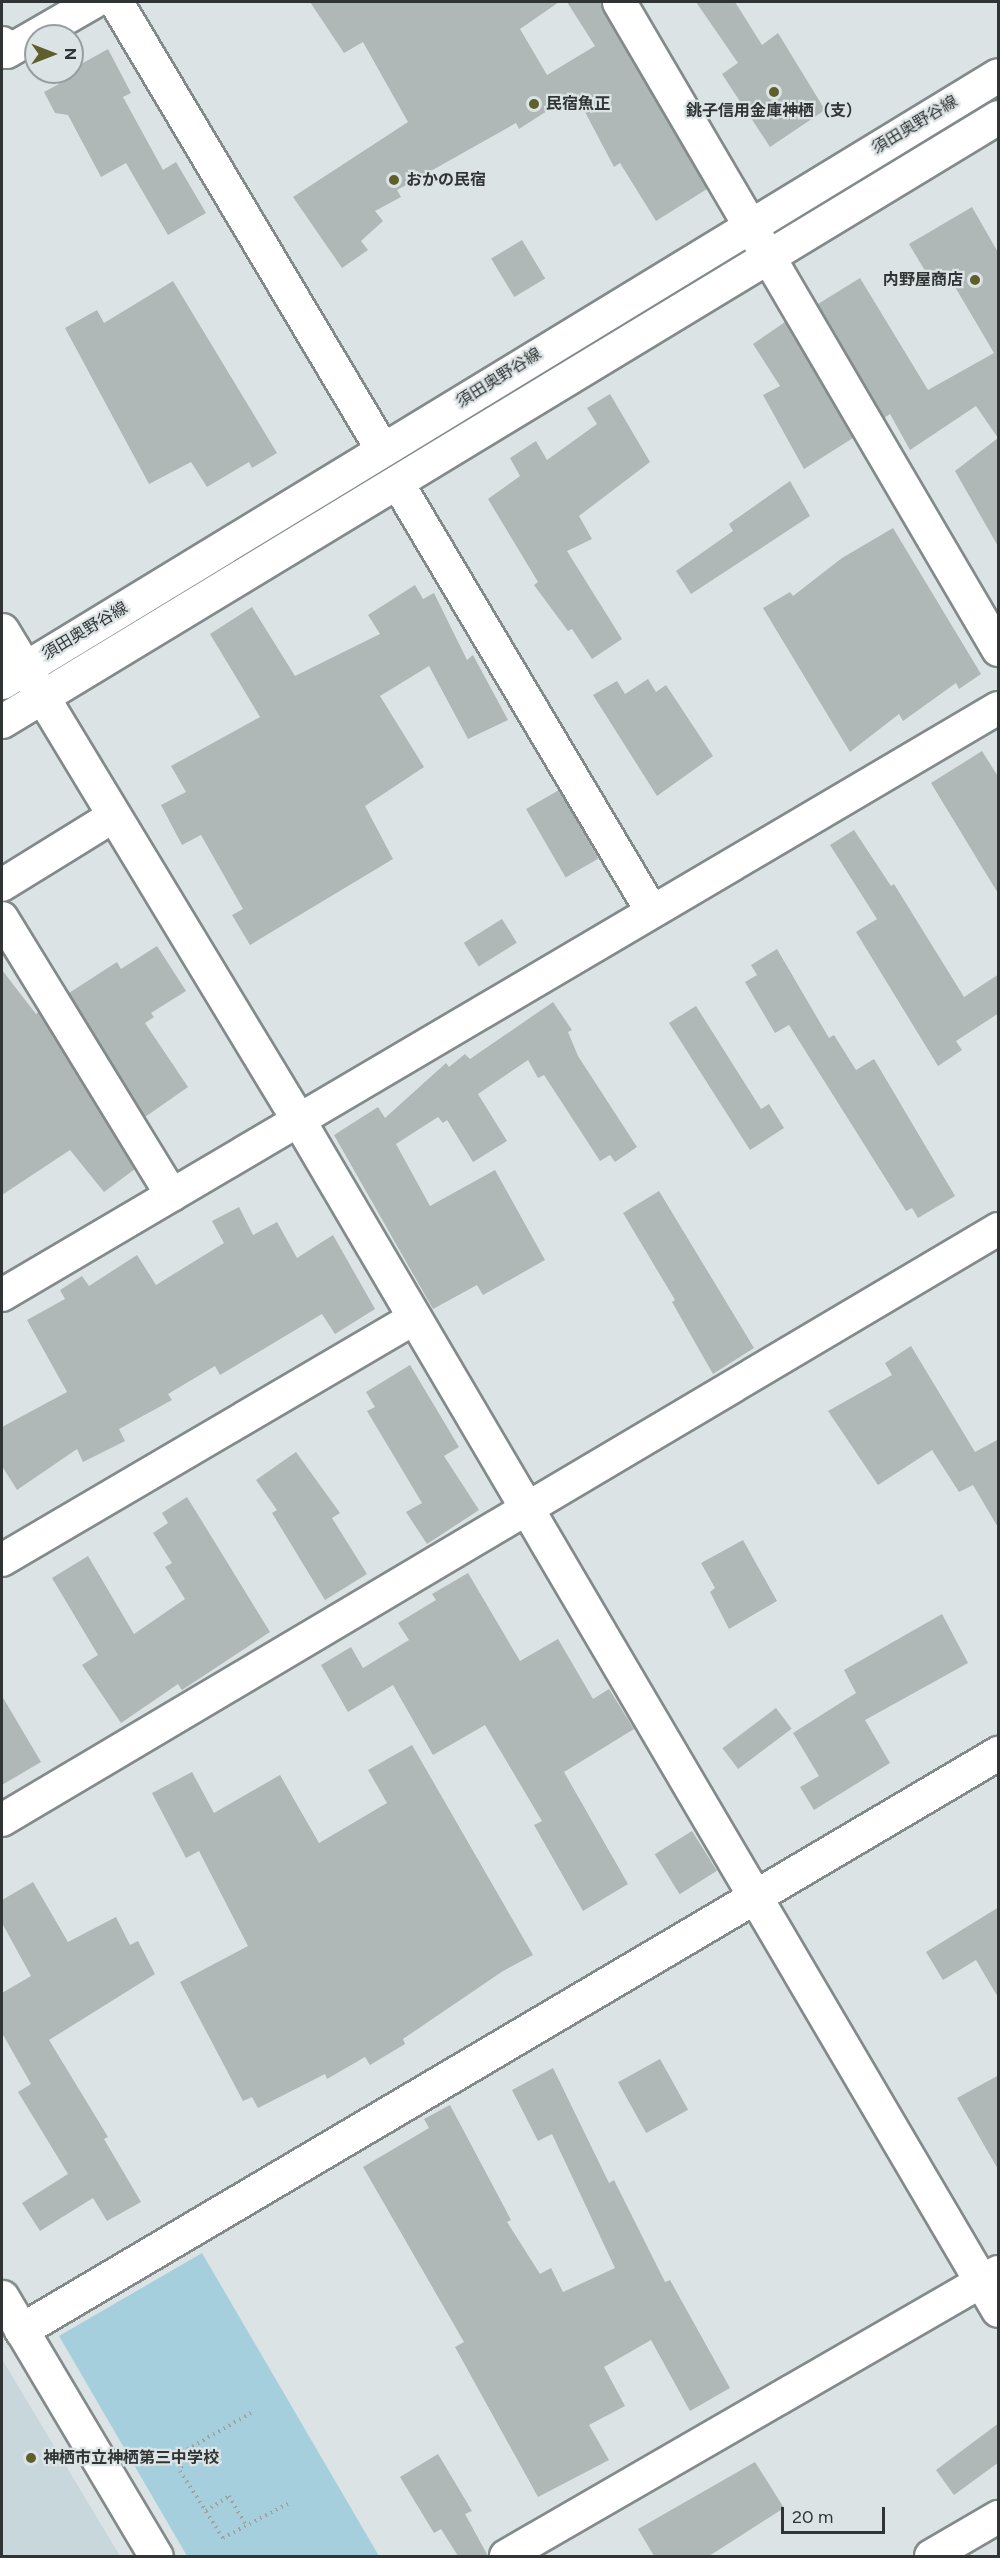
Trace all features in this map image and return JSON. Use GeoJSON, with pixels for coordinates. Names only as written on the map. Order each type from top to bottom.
{"type":"FeatureCollection","features":[{"type":"Feature","properties":{"kind":"street"},"geometry":{"type":"LineString","coordinates":[[2,43],[7,52],[94,2]]}},
{"type":"Feature","properties":{"kind":"street"},"geometry":{"type":"LineString","coordinates":[[116,2],[382,449]]}},
{"type":"Feature","properties":{"kind":"street"},"geometry":{"type":"LineString","coordinates":[[620,2],[752,222],[999,649]]}},
{"type":"Feature","properties":{"kind":"street","name":"須田奥野谷線"},"geometry":{"type":"LineString","coordinates":[[13,675],[752,222],[999,75]]}},
{"type":"Feature","properties":{"kind":"street","name":"須田奥野谷線"},"geometry":{"type":"LineString","coordinates":[[2,721],[999,117]]}},
{"type":"Feature","properties":{"kind":"street"},"geometry":{"type":"LineString","coordinates":[[397,482],[651,910]]}},
{"type":"Feature","properties":{"kind":"street"},"geometry":{"type":"LineString","coordinates":[[2,630],[13,675],[39,697],[299,1121],[413,1319],[528,1506],[758,1895],[990,2277],[999,2310]]}},
{"type":"Feature","properties":{"kind":"street"},"geometry":{"type":"LineString","coordinates":[[2,1295],[299,1121],[651,910],[999,708]]}},
{"type":"Feature","properties":{"kind":"street"},"geometry":{"type":"LineString","coordinates":[[2,885],[112,817]]}},
{"type":"Feature","properties":{"kind":"street"},"geometry":{"type":"LineString","coordinates":[[2,918],[172,1195]]}},
{"type":"Feature","properties":{"kind":"street"},"geometry":{"type":"LineString","coordinates":[[2,1820],[528,1506],[999,1229]]}},
{"type":"Feature","properties":{"kind":"street"},"geometry":{"type":"LineString","coordinates":[[2,1560],[413,1319]]}},
{"type":"Feature","properties":{"kind":"street"},"geometry":{"type":"LineString","coordinates":[[21,2330],[999,1753]]}},
{"type":"Feature","properties":{"kind":"street"},"geometry":{"type":"LineString","coordinates":[[506,2556],[990,2277]]}},
{"type":"Feature","properties":{"kind":"street"},"geometry":{"type":"LineString","coordinates":[[2,2297],[156,2556]]}},
{"type":"Feature","properties":{"kind":"street"},"geometry":{"type":"LineString","coordinates":[[931,2556],[999,2517]]}},
{"type":"Feature","properties":{"kind":"path"},"geometry":{"type":"LineString","coordinates":[[251,2413],[188,2449],[180,2471],[222,2538],[291,2502]]}},
{"type":"Feature","properties":{"kind":"path"},"geometry":{"type":"LineString","coordinates":[[206,2511],[229,2496],[246,2525]]}},
{"type":"Feature","properties":{"kind":"shaded area"},"geometry":{"type":"Polygon","coordinates":[[[202,2253],[379,2556],[187,2556],[59,2336],[202,2253]]]}},
{"type":"Feature","properties":{"kind":"shaded area","name":"神栖市立神栖第三中学校"},"geometry":{"type":"Polygon","coordinates":[[[2,2359],[120,2556],[2,2556],[2,2359]]]}},
{"type":"Feature","properties":{"kind":"building"},"geometry":{"type":"Polygon","coordinates":[[[310,2],[559,2],[520,29],[547,75],[595,46],[567,2],[600,2],[707,189],[656,221],[620,163],[614,167],[575,93],[519,129],[516,123],[397,190],[401,197],[375,211],[383,221],[361,241],[368,250],[342,268],[293,197],[408,122],[363,42],[344,53],[310,2]]]}},
{"type":"Feature","properties":{"kind":"building","name":"銚子信用金庫神栖（支）"},"geometry":{"type":"Polygon","coordinates":[[[696,2],[735,2],[762,45],[778,33],[825,110],[770,147],[722,74],[738,63],[696,2]]]}},
{"type":"Feature","properties":{"kind":"building"},"geometry":{"type":"Polygon","coordinates":[[[108,49],[131,93],[123,97],[163,170],[176,162],[206,213],[168,235],[126,163],[101,177],[68,115],[55,113],[44,92],[59,84],[84,84],[84,62],[108,49]]]}},
{"type":"Feature","properties":{"kind":"building"},"geometry":{"type":"Polygon","coordinates":[[[972,207],[999,254],[999,548],[955,471],[998,438],[976,406],[910,450],[890,414],[884,418],[818,304],[860,278],[928,390],[994,353],[948,275],[933,284],[909,244],[972,207]]]}},
{"type":"Feature","properties":{"kind":"building"},"geometry":{"type":"Polygon","coordinates":[[[522,240],[545,279],[514,297],[491,259],[522,240]]]}},
{"type":"Feature","properties":{"kind":"building"},"geometry":{"type":"Polygon","coordinates":[[[173,281],[277,453],[252,468],[249,462],[207,487],[191,462],[149,484],[65,328],[97,310],[104,323],[173,281]]]}},
{"type":"Feature","properties":{"kind":"building"},"geometry":{"type":"Polygon","coordinates":[[[785,322],[853,438],[804,469],[763,395],[780,386],[753,344],[785,322]]]}},
{"type":"Feature","properties":{"kind":"building"},"geometry":{"type":"Polygon","coordinates":[[[610,394],[650,462],[579,516],[592,539],[567,551],[622,639],[592,659],[572,629],[568,631],[534,585],[538,582],[488,499],[520,476],[510,458],[536,441],[547,460],[597,424],[587,408],[610,394]]]}},
{"type":"Feature","properties":{"kind":"building"},"geometry":{"type":"Polygon","coordinates":[[[790,481],[810,516],[691,594],[676,571],[733,531],[729,524],[790,481]]]}},
{"type":"Feature","properties":{"kind":"building"},"geometry":{"type":"Polygon","coordinates":[[[893,528],[981,674],[959,689],[956,683],[903,721],[899,714],[850,752],[763,608],[790,592],[793,596],[842,558],[893,528]]]}},
{"type":"Feature","properties":{"kind":"building"},"geometry":{"type":"Polygon","coordinates":[[[415,585],[423,599],[434,593],[467,660],[473,655],[508,720],[468,739],[429,666],[380,696],[424,767],[365,806],[393,859],[250,945],[232,915],[243,909],[201,835],[182,845],[161,805],[186,792],[171,766],[260,717],[210,634],[252,607],[295,676],[380,634],[368,615],[415,585]]]}},
{"type":"Feature","properties":{"kind":"building"},"geometry":{"type":"Polygon","coordinates":[[[648,679],[656,692],[666,685],[713,756],[657,796],[593,695],[617,681],[625,694],[648,679]]]}},
{"type":"Feature","properties":{"kind":"building"},"geometry":{"type":"Polygon","coordinates":[[[982,751],[999,778],[999,895],[931,783],[982,751]]]}},
{"type":"Feature","properties":{"kind":"building"},"geometry":{"type":"Polygon","coordinates":[[[559,790],[598,858],[566,877],[526,809],[559,790]]]}},
{"type":"Feature","properties":{"kind":"building"},"geometry":{"type":"Polygon","coordinates":[[[854,830],[891,886],[894,884],[964,997],[999,974],[999,1013],[956,1041],[962,1050],[938,1066],[856,932],[877,919],[830,845],[854,830]]]}},
{"type":"Feature","properties":{"kind":"building"},"geometry":{"type":"Polygon","coordinates":[[[502,919],[517,943],[479,967],[464,943],[502,919]]]}},
{"type":"Feature","properties":{"kind":"building"},"geometry":{"type":"Polygon","coordinates":[[[157,946],[186,991],[151,1013],[154,1017],[145,1023],[188,1087],[145,1117],[69,993],[117,962],[121,969],[157,946]]]}},
{"type":"Feature","properties":{"kind":"building"},"geometry":{"type":"Polygon","coordinates":[[[777,949],[829,1038],[834,1035],[856,1070],[874,1059],[955,1196],[918,1218],[912,1208],[906,1211],[789,1025],[775,1033],[745,982],[757,975],[751,965],[777,949]]]}},
{"type":"Feature","properties":{"kind":"building"},"geometry":{"type":"Polygon","coordinates":[[[2,970],[36,1014],[39,1012],[135,1169],[104,1192],[70,1150],[2,1195],[2,970]]]}},
{"type":"Feature","properties":{"kind":"building"},"geometry":{"type":"Polygon","coordinates":[[[553,1002],[572,1030],[568,1032],[578,1056],[637,1147],[615,1162],[610,1155],[600,1161],[544,1075],[538,1078],[528,1060],[478,1094],[507,1141],[473,1162],[447,1120],[443,1123],[438,1117],[396,1144],[430,1206],[495,1170],[545,1260],[483,1295],[477,1285],[433,1309],[334,1135],[378,1107],[385,1118],[446,1063],[449,1067],[465,1054],[470,1059],[553,1002]]]}},
{"type":"Feature","properties":{"kind":"building"},"geometry":{"type":"Polygon","coordinates":[[[696,1006],[761,1109],[769,1104],[784,1128],[750,1150],[669,1023],[696,1006]]]}},
{"type":"Feature","properties":{"kind":"building"},"geometry":{"type":"Polygon","coordinates":[[[659,1191],[754,1348],[713,1374],[672,1302],[675,1300],[623,1213],[659,1191]]]}},
{"type":"Feature","properties":{"kind":"building"},"geometry":{"type":"Polygon","coordinates":[[[239,1207],[253,1235],[277,1222],[297,1258],[333,1235],[375,1309],[335,1334],[322,1314],[220,1375],[215,1366],[168,1394],[172,1400],[119,1429],[125,1441],[83,1462],[77,1449],[17,1490],[2,1466],[2,1427],[67,1392],[27,1320],[65,1299],[60,1290],[82,1276],[89,1286],[137,1255],[156,1285],[224,1243],[212,1221],[239,1207]]]}},
{"type":"Feature","properties":{"kind":"building"},"geometry":{"type":"Polygon","coordinates":[[[911,1346],[975,1452],[999,1439],[999,1529],[973,1485],[959,1492],[932,1450],[878,1485],[828,1411],[892,1375],[885,1363],[911,1346]]]}},
{"type":"Feature","properties":{"kind":"building"},"geometry":{"type":"Polygon","coordinates":[[[410,1365],[459,1447],[444,1456],[479,1510],[427,1544],[406,1512],[422,1503],[367,1411],[375,1407],[366,1392],[410,1365]]]}},
{"type":"Feature","properties":{"kind":"building"},"geometry":{"type":"Polygon","coordinates":[[[296,1452],[340,1513],[332,1518],[367,1574],[325,1600],[272,1513],[277,1510],[256,1480],[296,1452]]]}},
{"type":"Feature","properties":{"kind":"building"},"geometry":{"type":"Polygon","coordinates":[[[187,1497],[270,1632],[182,1690],[178,1684],[121,1723],[82,1665],[98,1655],[52,1578],[88,1556],[134,1634],[185,1599],[165,1567],[172,1563],[153,1533],[168,1523],[162,1513],[187,1497]]]}},
{"type":"Feature","properties":{"kind":"building"},"geometry":{"type":"Polygon","coordinates":[[[743,1540],[777,1601],[729,1629],[710,1592],[715,1588],[701,1563],[743,1540]]]}},
{"type":"Feature","properties":{"kind":"building"},"geometry":{"type":"Polygon","coordinates":[[[468,1573],[520,1661],[558,1639],[593,1699],[609,1689],[634,1729],[564,1772],[628,1884],[583,1911],[534,1825],[542,1821],[485,1725],[433,1755],[393,1685],[348,1712],[321,1665],[351,1647],[363,1668],[409,1640],[398,1623],[436,1600],[432,1594],[468,1573]]]}},
{"type":"Feature","properties":{"kind":"building"},"geometry":{"type":"Polygon","coordinates":[[[942,1614],[968,1663],[865,1720],[890,1763],[814,1810],[800,1787],[819,1776],[793,1733],[856,1693],[844,1670],[942,1614]]]}},
{"type":"Feature","properties":{"kind":"building"},"geometry":{"type":"Polygon","coordinates":[[[2,1696],[41,1762],[2,1785],[2,1696]]]}},
{"type":"Feature","properties":{"kind":"building"},"geometry":{"type":"Polygon","coordinates":[[[776,1708],[792,1729],[738,1769],[722,1748],[776,1708]]]}},
{"type":"Feature","properties":{"kind":"building"},"geometry":{"type":"Polygon","coordinates":[[[412,1745],[533,1955],[503,1971],[403,2039],[405,2044],[370,2065],[365,2057],[327,2079],[325,2074],[258,2108],[252,2097],[243,2101],[180,1982],[248,1946],[199,1851],[186,1858],[152,1793],[192,1772],[214,1813],[280,1775],[319,1843],[387,1803],[368,1770],[412,1745]]]}},
{"type":"Feature","properties":{"kind":"building"},"geometry":{"type":"Polygon","coordinates":[[[692,1831],[717,1871],[680,1894],[655,1854],[692,1831]]]}},
{"type":"Feature","properties":{"kind":"building"},"geometry":{"type":"Polygon","coordinates":[[[33,1882],[68,1942],[116,1917],[130,1945],[138,1941],[155,1974],[49,2040],[108,2137],[104,2139],[141,2202],[107,2221],[93,2198],[40,2231],[22,2203],[68,2174],[18,2092],[31,2084],[2,2033],[2,1993],[31,1976],[2,1923],[2,1900],[33,1882]]]}},
{"type":"Feature","properties":{"kind":"building"},"geometry":{"type":"Polygon","coordinates":[[[999,1907],[999,1999],[976,1960],[943,1980],[926,1952],[999,1907]]]}},
{"type":"Feature","properties":{"kind":"building"},"geometry":{"type":"Polygon","coordinates":[[[660,2059],[688,2110],[646,2133],[618,2082],[660,2059]]]}},
{"type":"Feature","properties":{"kind":"building"},"geometry":{"type":"Polygon","coordinates":[[[553,2068],[609,2183],[614,2180],[665,2282],[670,2280],[730,2388],[690,2411],[651,2340],[604,2367],[625,2406],[589,2425],[609,2460],[538,2497],[455,2347],[464,2342],[363,2167],[429,2128],[424,2119],[450,2105],[511,2220],[507,2222],[540,2274],[551,2268],[563,2292],[615,2268],[552,2134],[538,2141],[512,2090],[553,2068]]]}},
{"type":"Feature","properties":{"kind":"building"},"geometry":{"type":"Polygon","coordinates":[[[999,2075],[999,2171],[957,2098],[999,2075]]]}},
{"type":"Feature","properties":{"kind":"building"},"geometry":{"type":"Polygon","coordinates":[[[999,2423],[999,2462],[954,2495],[936,2470],[999,2423]]]}},
{"type":"Feature","properties":{"kind":"building"},"geometry":{"type":"Polygon","coordinates":[[[438,2454],[472,2511],[465,2514],[488,2556],[458,2556],[441,2529],[434,2533],[400,2477],[438,2454]]]}},
{"type":"Feature","properties":{"kind":"building"},"geometry":{"type":"Polygon","coordinates":[[[755,2462],[784,2508],[709,2556],[654,2556],[638,2529],[755,2462]]]}},
{"type":"Feature","properties":{"kind":"place","name":"銚子信用金庫神栖（支）"},"geometry":{"type":"Point","coordinates":[774,92]}},
{"type":"Feature","properties":{"kind":"place","name":"民宿魚正"},"geometry":{"type":"Point","coordinates":[534,104]}},
{"type":"Feature","properties":{"kind":"place","name":"おかの民宿"},"geometry":{"type":"Point","coordinates":[394,180]}},
{"type":"Feature","properties":{"kind":"place","name":"内野屋商店"},"geometry":{"type":"Point","coordinates":[975,280]}},
{"type":"Feature","properties":{"kind":"place","name":"神栖市立神栖第三中学校"},"geometry":{"type":"Point","coordinates":[31,2458]}}]}
